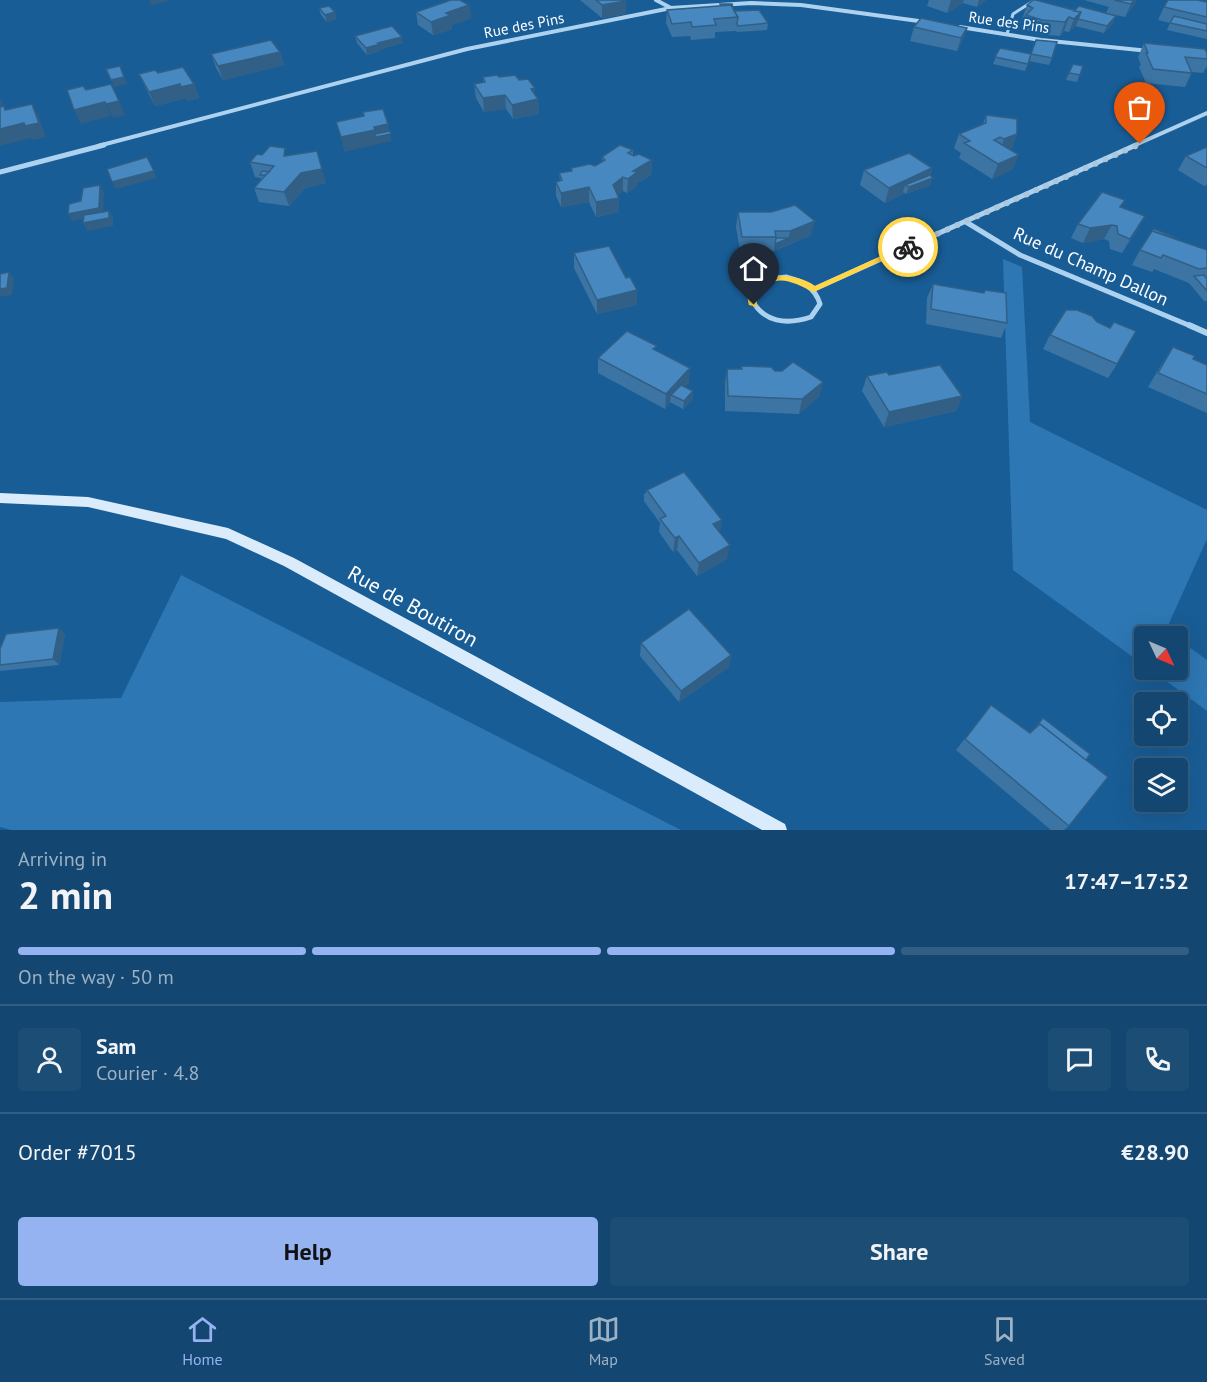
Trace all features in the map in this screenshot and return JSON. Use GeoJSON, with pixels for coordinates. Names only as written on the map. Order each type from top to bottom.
{"type":"FeatureCollection","features":[{"type":"Feature","properties":{"kind":"main road","name":"Rue de Boutiron"},"geometry":{"type":"LineString","coordinates":[[0,498],[88,502],[228,534],[289,562],[779,830]]}},
{"type":"Feature","properties":{"kind":"street"},"geometry":{"type":"LineString","coordinates":[[656,0],[671,8]]}},
{"type":"Feature","properties":{"kind":"street","name":"Rue des Pins"},"geometry":{"type":"LineString","coordinates":[[0,172],[467,49],[671,8],[751,3],[801,5],[927,22]]}},
{"type":"Feature","properties":{"kind":"street","name":"Rue des Pins"},"geometry":{"type":"LineString","coordinates":[[950,26],[1153,51]]}},
{"type":"Feature","properties":{"kind":"street","name":"Rue du Champ Dallon"},"geometry":{"type":"LineString","coordinates":[[814,289],[1207,113]]}},
{"type":"Feature","properties":{"kind":"street","name":"Rue du Champ Dallon"},"geometry":{"type":"LineString","coordinates":[[966,222],[1020,255],[1207,333]]}},
{"type":"Feature","properties":{"kind":"street"},"geometry":{"type":"LineString","coordinates":[[775,278],[796,279],[814,289],[820,304],[817,311],[811,317],[791,323],[768,318],[759,312],[751,298],[757,284],[775,278]]}},
{"type":"Feature","properties":{"kind":"lane"},"geometry":{"type":"LineString","coordinates":[[1007,34],[1013,14],[1035,0]]}},
{"type":"Feature","properties":{"kind":"shaded area"},"geometry":{"type":"Polygon","coordinates":[[[1003,259],[1022,267],[1030,422],[1207,510],[1207,539],[1168,626],[1134,626],[1134,658],[1013,570],[1003,259]]]}},
{"type":"Feature","properties":{"kind":"shaded area"},"geometry":{"type":"Polygon","coordinates":[[[181,575],[681,830],[11,830],[0,827],[0,702],[121,698],[181,575]]]}},
{"type":"Feature","properties":{"kind":"shaded area"},"geometry":{"type":"Polygon","coordinates":[[[1188,646],[1207,660],[1207,711],[1188,697],[1188,692],[1181,692],[1165,680],[1188,680],[1188,646]]]}},
{"type":"Feature","properties":{"kind":"building"},"geometry":{"type":"Polygon","coordinates":[[[451,0],[460,0],[469,5],[446,13],[451,15],[431,22],[416,12],[451,0]]]}},
{"type":"Feature","properties":{"kind":"building"},"geometry":{"type":"Polygon","coordinates":[[[596,0],[625,0],[626,1],[602,5],[596,0]]]}},
{"type":"Feature","properties":{"kind":"building"},"geometry":{"type":"Polygon","coordinates":[[[1033,0],[1081,12],[1074,19],[1069,17],[1065,22],[1042,20],[1026,15],[1033,8],[1027,5],[1033,0]]]}},
{"type":"Feature","properties":{"kind":"building"},"geometry":{"type":"Polygon","coordinates":[[[1114,0],[1134,0],[1131,4],[1114,0]]]}},
{"type":"Feature","properties":{"kind":"building"},"geometry":{"type":"Polygon","coordinates":[[[1168,0],[1207,2],[1207,17],[1164,7],[1168,0]]]}},
{"type":"Feature","properties":{"kind":"building"},"geometry":{"type":"Polygon","coordinates":[[[731,5],[738,17],[714,19],[716,25],[692,27],[691,22],[672,24],[667,10],[731,5]]]}},
{"type":"Feature","properties":{"kind":"building"},"geometry":{"type":"Polygon","coordinates":[[[329,6],[335,12],[325,15],[319,8],[329,6]]]}},
{"type":"Feature","properties":{"kind":"building"},"geometry":{"type":"Polygon","coordinates":[[[1079,6],[1116,16],[1107,26],[1078,19],[1081,12],[1074,11],[1079,6]]]}},
{"type":"Feature","properties":{"kind":"building"},"geometry":{"type":"Polygon","coordinates":[[[759,10],[768,23],[738,26],[738,17],[734,11],[759,10]]]}},
{"type":"Feature","properties":{"kind":"building"},"geometry":{"type":"Polygon","coordinates":[[[1174,16],[1207,24],[1207,31],[1170,23],[1174,16]]]}},
{"type":"Feature","properties":{"kind":"building"},"geometry":{"type":"Polygon","coordinates":[[[921,18],[967,28],[961,38],[914,27],[921,18]]]}},
{"type":"Feature","properties":{"kind":"building"},"geometry":{"type":"Polygon","coordinates":[[[392,26],[402,37],[366,48],[355,36],[392,26]]]}},
{"type":"Feature","properties":{"kind":"building"},"geometry":{"type":"Polygon","coordinates":[[[271,40],[280,52],[218,66],[211,54],[271,40]]]}},
{"type":"Feature","properties":{"kind":"building"},"geometry":{"type":"Polygon","coordinates":[[[1036,40],[1057,42],[1052,58],[1031,54],[1036,40]]]}},
{"type":"Feature","properties":{"kind":"building"},"geometry":{"type":"Polygon","coordinates":[[[1144,43],[1205,49],[1207,59],[1185,57],[1192,73],[1153,69],[1144,43]]]}},
{"type":"Feature","properties":{"kind":"building"},"geometry":{"type":"Polygon","coordinates":[[[1000,48],[1031,54],[1028,64],[995,57],[1000,48]]]}},
{"type":"Feature","properties":{"kind":"building"},"geometry":{"type":"Polygon","coordinates":[[[1073,64],[1083,66],[1080,75],[1069,73],[1073,64]]]}},
{"type":"Feature","properties":{"kind":"building"},"geometry":{"type":"Polygon","coordinates":[[[120,66],[124,77],[111,80],[106,69],[120,66]]]}},
{"type":"Feature","properties":{"kind":"building"},"geometry":{"type":"Polygon","coordinates":[[[183,67],[194,84],[181,87],[180,84],[149,92],[139,74],[155,70],[158,73],[183,67]]]}},
{"type":"Feature","properties":{"kind":"building"},"geometry":{"type":"Polygon","coordinates":[[[497,75],[499,77],[515,75],[519,80],[528,79],[535,88],[531,89],[538,99],[512,105],[505,95],[483,98],[474,84],[485,82],[483,77],[497,75]]]}},
{"type":"Feature","properties":{"kind":"building"},"geometry":{"type":"Polygon","coordinates":[[[111,84],[119,101],[74,110],[67,90],[83,86],[86,90],[111,84]]]}},
{"type":"Feature","properties":{"kind":"building"},"geometry":{"type":"Polygon","coordinates":[[[32,104],[39,123],[25,126],[24,123],[0,129],[0,107],[4,106],[5,110],[32,104]]]}},
{"type":"Feature","properties":{"kind":"building"},"geometry":{"type":"Polygon","coordinates":[[[383,109],[388,124],[374,127],[375,130],[341,137],[336,122],[364,116],[363,112],[383,109]]]}},
{"type":"Feature","properties":{"kind":"building"},"geometry":{"type":"Polygon","coordinates":[[[986,115],[1017,119],[1017,134],[994,140],[1019,155],[998,164],[964,143],[970,141],[959,134],[986,123],[986,115]]]}},
{"type":"Feature","properties":{"kind":"building"},"geometry":{"type":"Polygon","coordinates":[[[390,131],[391,134],[376,137],[375,134],[390,131]]]}},
{"type":"Feature","properties":{"kind":"building"},"geometry":{"type":"Polygon","coordinates":[[[620,145],[633,150],[628,153],[634,156],[639,154],[652,160],[633,171],[637,172],[628,179],[623,177],[613,185],[619,198],[596,202],[589,187],[561,193],[556,182],[562,180],[559,173],[590,164],[595,166],[605,160],[602,157],[620,145]]]}},
{"type":"Feature","properties":{"kind":"building"},"geometry":{"type":"Polygon","coordinates":[[[270,146],[285,148],[284,156],[317,151],[322,169],[301,173],[284,192],[254,188],[274,166],[250,162],[257,154],[262,155],[270,146]]]}},
{"type":"Feature","properties":{"kind":"building"},"geometry":{"type":"Polygon","coordinates":[[[1207,147],[1207,168],[1186,156],[1207,147]]]}},
{"type":"Feature","properties":{"kind":"building"},"geometry":{"type":"Polygon","coordinates":[[[909,153],[932,168],[889,188],[864,170],[909,153]]]}},
{"type":"Feature","properties":{"kind":"building"},"geometry":{"type":"Polygon","coordinates":[[[147,157],[154,171],[112,182],[107,169],[147,157]]]}},
{"type":"Feature","properties":{"kind":"building"},"geometry":{"type":"Polygon","coordinates":[[[930,175],[933,178],[909,187],[905,185],[930,175]]]}},
{"type":"Feature","properties":{"kind":"building"},"geometry":{"type":"Polygon","coordinates":[[[100,185],[99,208],[68,214],[69,204],[81,201],[83,188],[100,185]]]}},
{"type":"Feature","properties":{"kind":"building"},"geometry":{"type":"Polygon","coordinates":[[[1102,192],[1125,200],[1120,207],[1145,216],[1130,239],[1118,234],[1117,226],[1090,228],[1078,224],[1102,192]]]}},
{"type":"Feature","properties":{"kind":"building"},"geometry":{"type":"Polygon","coordinates":[[[795,205],[815,221],[790,231],[775,231],[776,237],[742,237],[738,212],[771,212],[795,205]]]}},
{"type":"Feature","properties":{"kind":"building"},"geometry":{"type":"Polygon","coordinates":[[[109,211],[109,218],[83,223],[84,215],[109,211]]]}},
{"type":"Feature","properties":{"kind":"building"},"geometry":{"type":"Polygon","coordinates":[[[1154,229],[1174,237],[1152,231],[1154,229]]]}},
{"type":"Feature","properties":{"kind":"building"},"geometry":{"type":"Polygon","coordinates":[[[1152,231],[1207,250],[1207,268],[1199,269],[1163,255],[1161,258],[1140,250],[1152,231]]]}},
{"type":"Feature","properties":{"kind":"building"},"geometry":{"type":"Polygon","coordinates":[[[776,238],[789,238],[775,244],[776,238]]]}},
{"type":"Feature","properties":{"kind":"building"},"geometry":{"type":"Polygon","coordinates":[[[609,246],[626,278],[630,277],[637,290],[597,300],[574,253],[609,246]]]}},
{"type":"Feature","properties":{"kind":"building"},"geometry":{"type":"Polygon","coordinates":[[[9,272],[7,288],[0,289],[0,274],[9,272]]]}},
{"type":"Feature","properties":{"kind":"building"},"geometry":{"type":"Polygon","coordinates":[[[1204,275],[1207,279],[1207,291],[1194,276],[1204,275]]]}},
{"type":"Feature","properties":{"kind":"building"},"geometry":{"type":"Polygon","coordinates":[[[933,284],[984,293],[985,290],[1006,293],[1007,323],[931,309],[933,284]]]}},
{"type":"Feature","properties":{"kind":"building"},"geometry":{"type":"Polygon","coordinates":[[[1066,310],[1077,310],[1092,316],[1097,322],[1110,328],[1114,322],[1136,331],[1117,364],[1050,335],[1066,310]]]}},
{"type":"Feature","properties":{"kind":"building"},"geometry":{"type":"Polygon","coordinates":[[[627,331],[657,346],[653,349],[690,368],[666,394],[598,358],[627,331]]]}},
{"type":"Feature","properties":{"kind":"building"},"geometry":{"type":"Polygon","coordinates":[[[1173,347],[1195,356],[1193,359],[1207,365],[1207,394],[1158,373],[1173,347]]]}},
{"type":"Feature","properties":{"kind":"building"},"geometry":{"type":"Polygon","coordinates":[[[793,362],[823,382],[802,399],[728,396],[727,369],[742,369],[741,366],[771,367],[775,371],[782,371],[793,362]]]}},
{"type":"Feature","properties":{"kind":"building"},"geometry":{"type":"Polygon","coordinates":[[[940,365],[962,396],[889,412],[867,376],[887,372],[889,375],[940,365]]]}},
{"type":"Feature","properties":{"kind":"building"},"geometry":{"type":"Polygon","coordinates":[[[681,385],[693,391],[684,401],[671,395],[681,385]]]}},
{"type":"Feature","properties":{"kind":"building"},"geometry":{"type":"Polygon","coordinates":[[[684,472],[722,520],[713,524],[730,545],[699,563],[679,536],[675,538],[660,519],[666,516],[647,490],[684,472]]]}},
{"type":"Feature","properties":{"kind":"building"},"geometry":{"type":"Polygon","coordinates":[[[689,609],[731,655],[681,691],[641,643],[689,609]]]}},
{"type":"Feature","properties":{"kind":"building"},"geometry":{"type":"Polygon","coordinates":[[[59,628],[53,659],[0,665],[0,649],[6,634],[59,628]]]}},
{"type":"Feature","properties":{"kind":"building"},"geometry":{"type":"Polygon","coordinates":[[[991,705],[1030,733],[1040,724],[1108,777],[1069,826],[965,739],[991,705]]]}},
{"type":"Feature","properties":{"kind":"building"},"geometry":{"type":"Polygon","coordinates":[[[1043,718],[1090,754],[1086,760],[1040,724],[1035,728],[1043,718]]]}},
{"type":"Feature","properties":{"kind":"way so far"},"geometry":{"type":"LineString","coordinates":[[908,247],[1140,144]]}},
{"type":"Feature","properties":{"kind":"route"},"geometry":{"type":"LineString","coordinates":[[754,305],[751,298],[753,291],[757,284],[765,280],[786,277],[796,279],[814,289],[908,247]]}}]}
